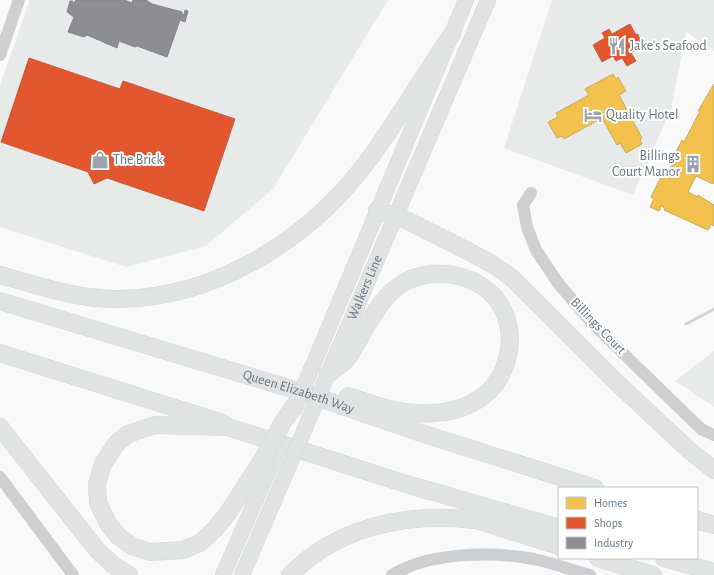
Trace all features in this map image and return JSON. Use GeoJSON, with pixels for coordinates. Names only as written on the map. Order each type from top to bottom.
{"type":"FeatureCollection","features":[{"type":"Feature","properties":{"kind":"highway"},"geometry":{"type":"LineString","coordinates":[[0,275],[61,292],[120,299],[150,297],[186,289],[226,276],[251,263],[276,248],[314,218],[349,182],[369,159],[452,34]]}},
{"type":"Feature","properties":{"kind":"highway"},"geometry":{"type":"LineString","coordinates":[[377,210],[406,220],[466,250],[492,264],[512,278],[614,380],[690,451],[714,470]]}},
{"type":"Feature","properties":{"kind":"highway"},"geometry":{"type":"LineString","coordinates":[[328,374],[345,361],[380,304],[406,281],[419,276],[447,273],[461,276],[489,292],[505,314],[510,343],[503,373],[488,393],[463,408],[432,414],[414,414],[398,411],[340,394],[301,398],[283,422],[263,459],[228,513],[215,529],[200,543],[183,550],[150,552],[132,546],[118,536],[102,514],[98,503],[97,484],[103,464],[116,444],[128,434],[155,425],[228,427],[428,491],[558,528]]}},
{"type":"Feature","properties":{"kind":"highway","name":"Queen Elizabeth Way"},"geometry":{"type":"LineString","coordinates":[[0,301],[301,398],[427,435],[592,487]]}},
{"type":"Feature","properties":{"kind":"highway"},"geometry":{"type":"LineString","coordinates":[[0,353],[192,413],[428,491]]}},
{"type":"Feature","properties":{"kind":"highway"},"geometry":{"type":"LineString","coordinates":[[0,427],[97,550],[112,564],[129,575]]}},
{"type":"Feature","properties":{"kind":"highway"},"geometry":{"type":"LineString","coordinates":[[290,575],[300,564],[339,539],[362,529],[413,518],[476,520],[558,546]]}},
{"type":"Feature","properties":{"kind":"highway"},"geometry":{"type":"LineString","coordinates":[[698,520],[714,525]]}},
{"type":"Feature","properties":{"kind":"highway"},"geometry":{"type":"LineString","coordinates":[[601,559],[653,575]]}},
{"type":"Feature","properties":{"kind":"highway"},"geometry":{"type":"LineString","coordinates":[[668,559],[714,572]]}},
{"type":"Feature","properties":{"kind":"main road","name":"Walkers Line"},"geometry":{"type":"LineString","coordinates":[[223,575],[301,398],[377,210],[466,0]]}},
{"type":"Feature","properties":{"kind":"main road","name":"Walkers Line"},"geometry":{"type":"LineString","coordinates":[[242,575],[488,0]]}},
{"type":"Feature","properties":{"kind":"street"},"geometry":{"type":"LineString","coordinates":[[0,55],[19,0]]}},
{"type":"Feature","properties":{"kind":"street","name":"Billings Court"},"geometry":{"type":"LineString","coordinates":[[531,193],[523,206],[527,227],[536,250],[558,283],[592,323],[700,429],[714,435]]}},
{"type":"Feature","properties":{"kind":"street"},"geometry":{"type":"LineString","coordinates":[[0,477],[73,575]]}},
{"type":"Feature","properties":{"kind":"street"},"geometry":{"type":"LineString","coordinates":[[392,575],[405,567],[437,558],[477,554],[534,559],[590,575]]}},
{"type":"Feature","properties":{"kind":"shaded area"},"geometry":{"type":"Polygon","coordinates":[[[30,0],[388,0],[273,189],[206,246],[126,267],[0,227],[0,85],[30,0]]]}},
{"type":"Feature","properties":{"kind":"shaded area"},"geometry":{"type":"Polygon","coordinates":[[[552,0],[714,0],[714,51],[686,32],[671,109],[633,195],[504,148],[552,0]]]}},
{"type":"Feature","properties":{"kind":"shaded area"},"geometry":{"type":"Polygon","coordinates":[[[714,351],[714,407],[675,381],[714,351]]]}},
{"type":"Feature","properties":{"kind":"building: Homes","name":"Quality Hotel"},"geometry":{"type":"Polygon","coordinates":[[[613,74],[616,79],[618,77],[626,91],[619,95],[642,138],[640,140],[642,144],[626,153],[620,143],[617,145],[602,118],[564,139],[562,136],[557,138],[548,122],[558,117],[556,113],[589,95],[585,89],[613,74]]]}},
{"type":"Feature","properties":{"kind":"building: Homes","name":"Billings Court Manor"},"geometry":{"type":"Polygon","coordinates":[[[714,84],[714,182],[713,184],[696,176],[688,192],[698,197],[698,195],[714,205],[714,226],[711,224],[708,230],[664,210],[665,208],[661,206],[659,211],[650,207],[654,199],[651,197],[662,175],[666,177],[678,153],[676,152],[682,140],[684,142],[700,111],[698,111],[714,84]]]}},
{"type":"Feature","properties":{"kind":"building: Shops","name":"Jake's Seafood"},"geometry":{"type":"Polygon","coordinates":[[[630,24],[636,35],[638,34],[642,47],[631,53],[636,61],[627,66],[622,58],[616,61],[613,56],[602,62],[593,45],[605,38],[602,33],[609,29],[612,34],[630,24]]]}},
{"type":"Feature","properties":{"kind":"building: Shops"},"geometry":{"type":"Polygon","coordinates":[[[29,58],[120,89],[123,81],[235,119],[204,211],[107,178],[94,184],[88,172],[1,142],[29,58]]]}},
{"type":"Feature","properties":{"kind":"building: Industry"},"geometry":{"type":"Polygon","coordinates":[[[76,0],[124,0],[132,3],[133,0],[146,0],[152,4],[182,12],[184,15],[185,10],[188,11],[185,22],[180,20],[167,57],[119,41],[117,48],[87,35],[84,37],[68,32],[74,17],[67,12],[70,1],[73,1],[73,5],[76,0]]]}},
{"type":"Feature","properties":{"kind":"waterway"},"geometry":{"type":"LineString","coordinates":[[686,324],[714,309]]}},
{"type":"Feature","properties":{"kind":"place","name":"Jake's Seafood"},"geometry":{"type":"Point","coordinates":[617,46]}},
{"type":"Feature","properties":{"kind":"place","name":"Quality Hotel"},"geometry":{"type":"Point","coordinates":[593,115]}},
{"type":"Feature","properties":{"kind":"place","name":"The Brick"},"geometry":{"type":"Point","coordinates":[100,160]}},
{"type":"Feature","properties":{"kind":"place","name":"Billings Court Manor"},"geometry":{"type":"Point","coordinates":[693,164]}}]}
